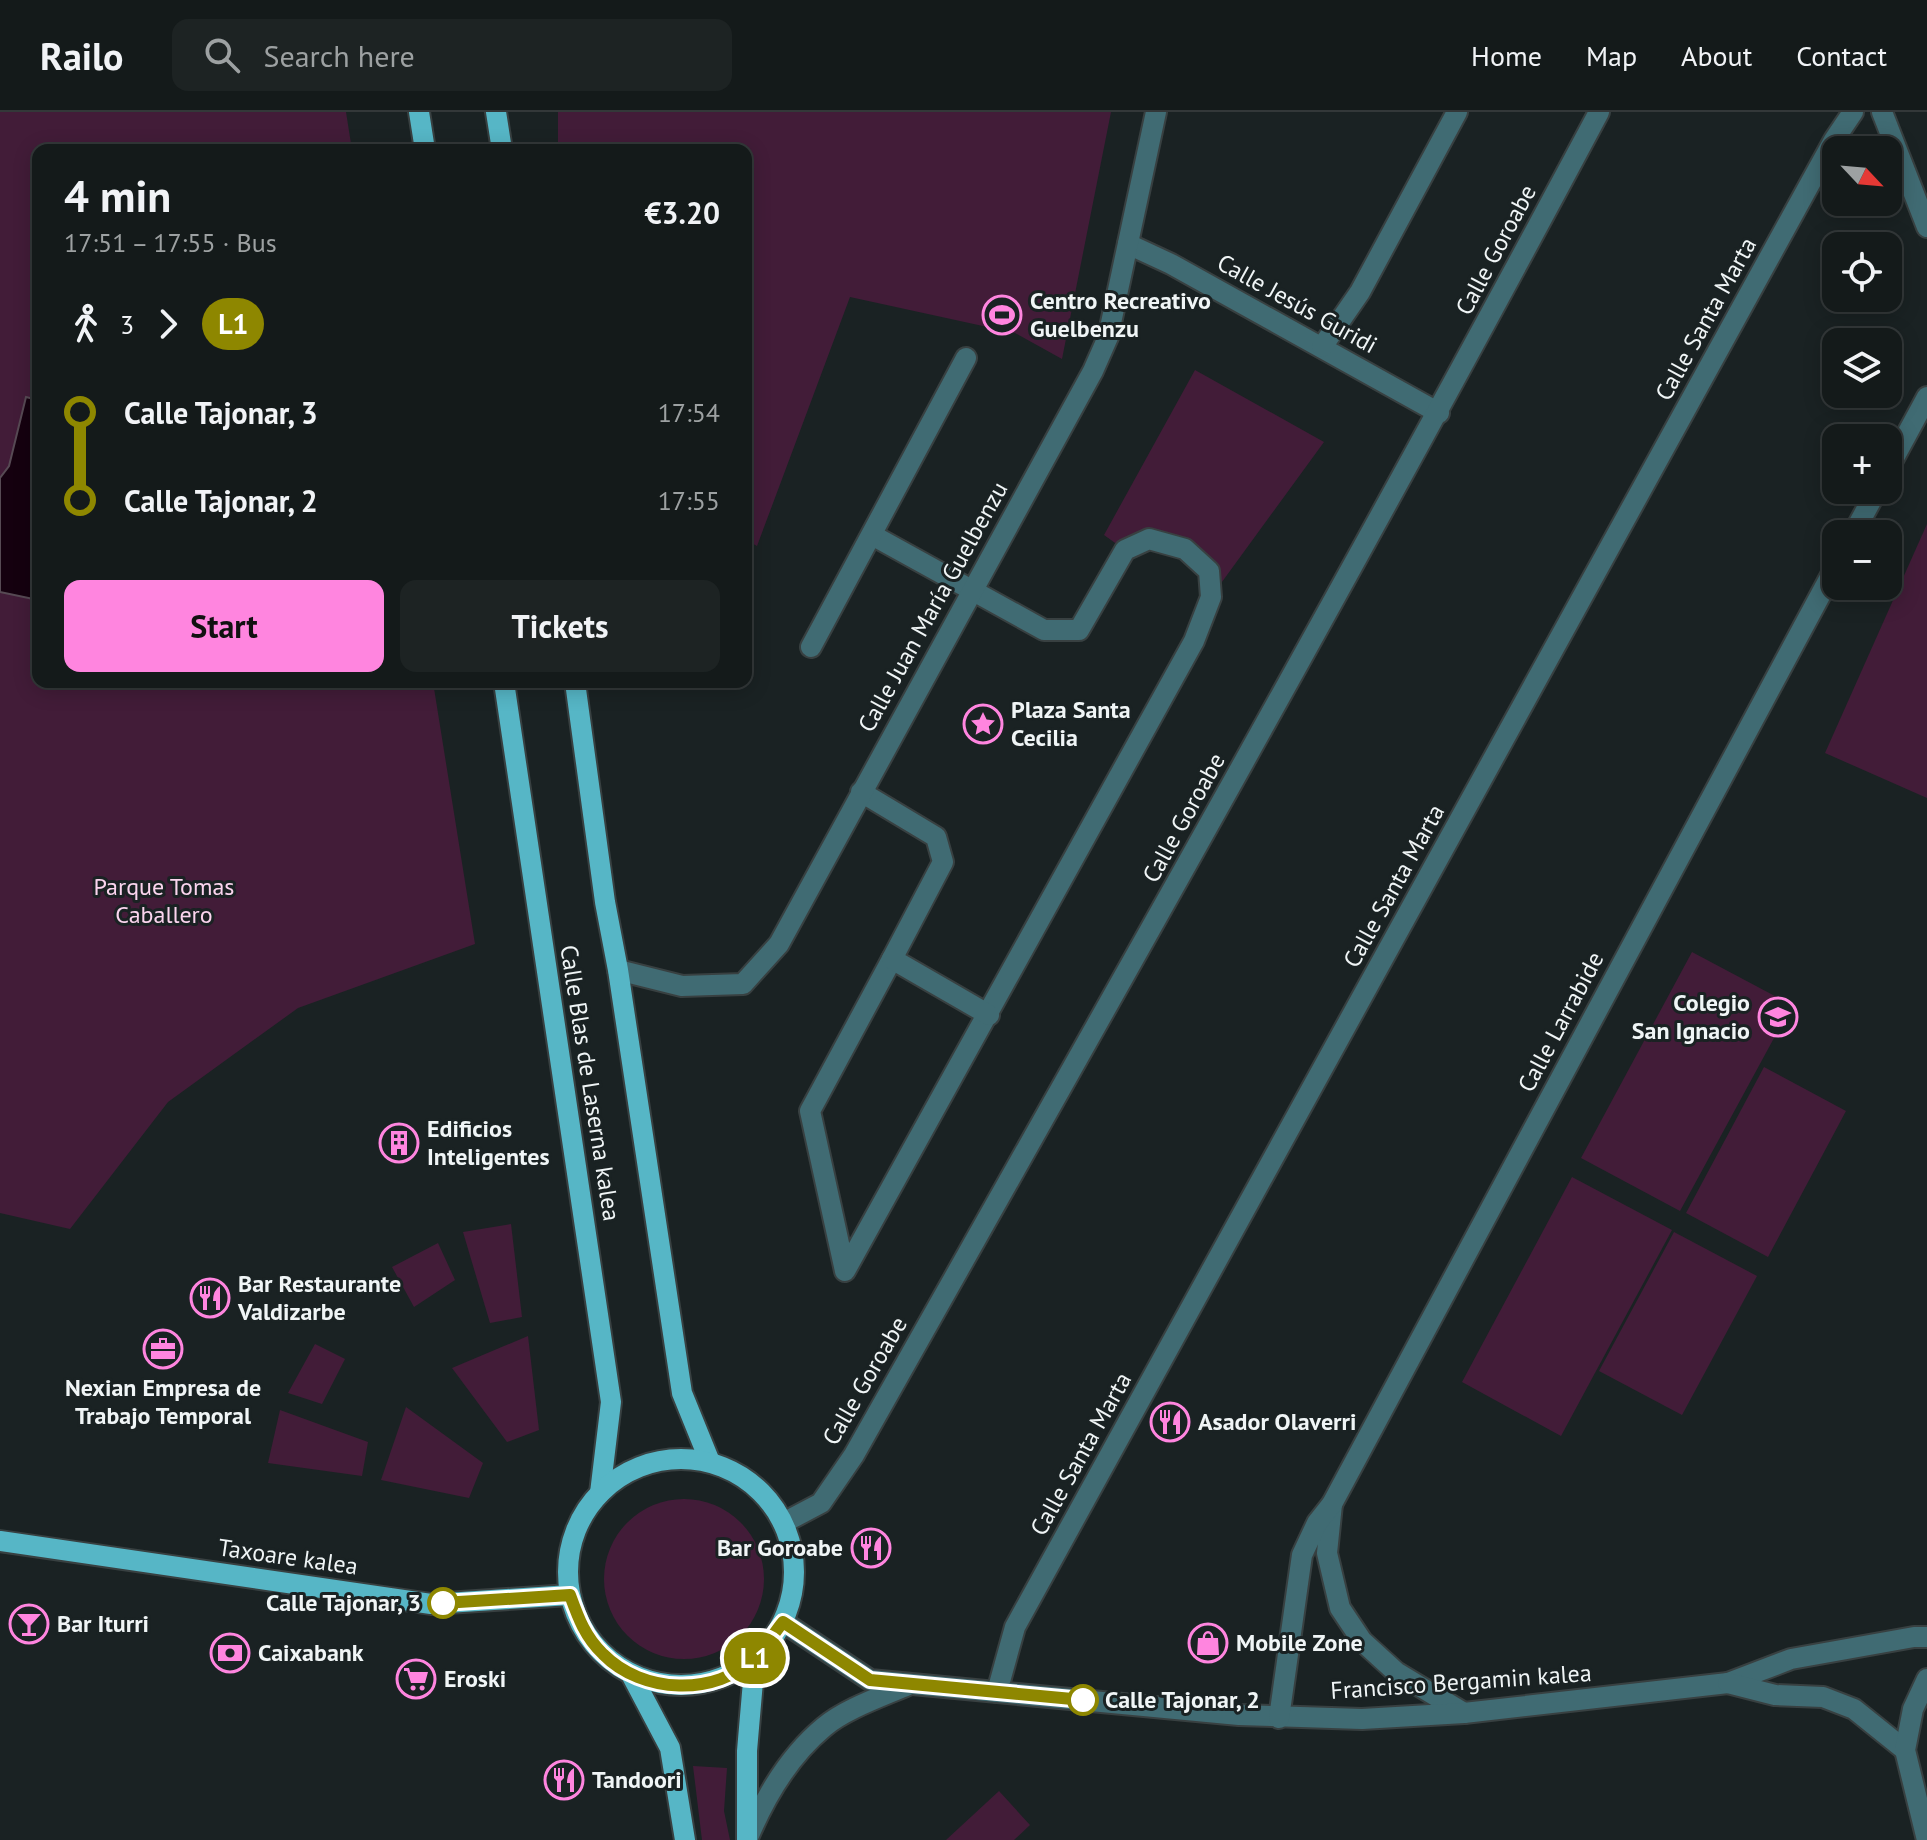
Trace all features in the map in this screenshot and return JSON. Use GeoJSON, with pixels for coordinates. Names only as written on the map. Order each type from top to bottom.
{"type":"FeatureCollection","features":[{"type":"Feature","properties":{"kind":"main road"},"geometry":{"type":"LineString","coordinates":[[419,112],[424,144]]}},
{"type":"Feature","properties":{"kind":"main road"},"geometry":{"type":"LineString","coordinates":[[496,112],[501,144]]}},
{"type":"Feature","properties":{"kind":"main road","name":"Calle Blas de Laserna kalea"},"geometry":{"type":"LineString","coordinates":[[505,688],[611,1402],[600,1493]]}},
{"type":"Feature","properties":{"kind":"main road","name":"Calle Blas de Laserna kalea"},"geometry":{"type":"LineString","coordinates":[[576,688],[605,902],[682,1393],[710,1462]]}},
{"type":"Feature","properties":{"kind":"main road"},"geometry":{"type":"LineString","coordinates":[[671,1459],[710,1462],[740,1475],[766,1496],[783,1523],[792,1547],[795,1573],[783,1622],[755,1658],[726,1676],[701,1684],[658,1684],[632,1676],[604,1656],[582,1628],[570,1595],[568,1559],[578,1523],[600,1493],[632,1470],[671,1459]]}},
{"type":"Feature","properties":{"kind":"main road","name":"Taxoare kalea"},"geometry":{"type":"LineString","coordinates":[[0,1541],[431,1604],[570,1595]]}},
{"type":"Feature","properties":{"kind":"main road"},"geometry":{"type":"LineString","coordinates":[[747,1840],[747,1751],[755,1658]]}},
{"type":"Feature","properties":{"kind":"main road"},"geometry":{"type":"LineString","coordinates":[[632,1676],[670,1748],[685,1840]]}},
{"type":"Feature","properties":{"kind":"street","name":"Calle Juan María Guelbenzu"},"geometry":{"type":"LineString","coordinates":[[618,970],[682,986],[743,984],[779,944],[1093,371],[1108,337],[1156,112]]}},
{"type":"Feature","properties":{"kind":"street"},"geometry":{"type":"LineString","coordinates":[[1322,347],[1360,292],[1457,112]]}},
{"type":"Feature","properties":{"kind":"street","name":"Calle Goroabe"},"geometry":{"type":"LineString","coordinates":[[783,1523],[821,1503],[854,1455],[1197,849],[1439,413],[1599,112]]}},
{"type":"Feature","properties":{"kind":"street","name":"Calle Santa Marta"},"geometry":{"type":"LineString","coordinates":[[997,1692],[1015,1627],[1834,140],[1853,112]]}},
{"type":"Feature","properties":{"kind":"street"},"geometry":{"type":"LineString","coordinates":[[1882,112],[1927,227]]}},
{"type":"Feature","properties":{"kind":"street","name":"Calle Jesús Guridi"},"geometry":{"type":"LineString","coordinates":[[1128,244],[1171,264],[1439,413]]}},
{"type":"Feature","properties":{"kind":"street"},"geometry":{"type":"LineString","coordinates":[[811,647],[966,358]]}},
{"type":"Feature","properties":{"kind":"street"},"geometry":{"type":"LineString","coordinates":[[1902,443],[1927,397]]}},
{"type":"Feature","properties":{"kind":"street"},"geometry":{"type":"LineString","coordinates":[[861,792],[936,837],[943,862],[810,1111],[845,1271],[1194,641],[1211,597],[1209,571],[1185,549],[1149,539],[1125,550],[1079,630],[1044,630],[872,535]]}},
{"type":"Feature","properties":{"kind":"street","name":"Calle Larrabide"},"geometry":{"type":"LineString","coordinates":[[1279,1718],[1302,1555],[1317,1523],[1332,1504],[1822,592]]}},
{"type":"Feature","properties":{"kind":"street"},"geometry":{"type":"LineString","coordinates":[[892,959],[989,1015]]}},
{"type":"Feature","properties":{"kind":"street","name":"Calle Larrabide"},"geometry":{"type":"LineString","coordinates":[[1332,1504],[1327,1553],[1340,1608],[1362,1641],[1396,1672],[1464,1713]]}},
{"type":"Feature","properties":{"kind":"street","name":"Francisco Bergamin kalea"},"geometry":{"type":"LineString","coordinates":[[783,1622],[870,1680],[1279,1718],[1362,1719],[1464,1713],[1728,1683],[1791,1659],[1927,1637]]}},
{"type":"Feature","properties":{"kind":"street"},"geometry":{"type":"LineString","coordinates":[[1927,1679],[1913,1709],[1905,1750],[1927,1840]]}},
{"type":"Feature","properties":{"kind":"street"},"geometry":{"type":"LineString","coordinates":[[747,1840],[761,1804],[784,1772],[825,1726],[910,1683]]}},
{"type":"Feature","properties":{"kind":"street","name":"Francisco Bergamin kalea"},"geometry":{"type":"LineString","coordinates":[[1728,1683],[1775,1695],[1823,1697],[1854,1709],[1905,1750]]}},
{"type":"Feature","properties":{"kind":"green space","name":"Parque Tomas Caballero"},"geometry":{"type":"Polygon","coordinates":[[[0,112],[346,112],[351,144],[32,144],[32,688],[434,688],[475,944],[298,1008],[168,1102],[70,1229],[0,1213],[0,112]]]}},
{"type":"Feature","properties":{"kind":"green space","name":"Centro Recreativo Guelbenzu"},"geometry":{"type":"Polygon","coordinates":[[[558,112],[1111,112],[1062,359],[1015,333],[850,297],[757,546],[752,543],[752,144],[558,144],[558,112]]]}},
{"type":"Feature","properties":{"kind":"green space"},"geometry":{"type":"Polygon","coordinates":[[[1195,370],[1324,442],[1211,597],[1209,571],[1149,539],[1125,550],[1104,535],[1195,370]]]}},
{"type":"Feature","properties":{"kind":"green space"},"geometry":{"type":"Polygon","coordinates":[[[1927,524],[1927,798],[1825,753],[1893,600],[1902,600],[1902,580],[1927,524]]]}},
{"type":"Feature","properties":{"kind":"green space"},"geometry":{"type":"Polygon","coordinates":[[[1692,952],[1792,1005],[1680,1211],[1581,1158],[1692,952]]]}},
{"type":"Feature","properties":{"kind":"green space"},"geometry":{"type":"Polygon","coordinates":[[[1764,1067],[1846,1111],[1768,1257],[1686,1213],[1764,1067]]]}},
{"type":"Feature","properties":{"kind":"green space"},"geometry":{"type":"Polygon","coordinates":[[[1572,1177],[1672,1230],[1561,1436],[1462,1382],[1572,1177]]]}},
{"type":"Feature","properties":{"kind":"green space"},"geometry":{"type":"Polygon","coordinates":[[[511,1224],[522,1317],[490,1323],[463,1232],[511,1224]]]}},
{"type":"Feature","properties":{"kind":"green space"},"geometry":{"type":"Polygon","coordinates":[[[1674,1232],[1757,1276],[1682,1415],[1599,1371],[1674,1232]]]}},
{"type":"Feature","properties":{"kind":"green space"},"geometry":{"type":"Polygon","coordinates":[[[438,1243],[455,1280],[414,1307],[392,1267],[438,1243]]]}},
{"type":"Feature","properties":{"kind":"green space"},"geometry":{"type":"Polygon","coordinates":[[[528,1336],[539,1430],[507,1442],[452,1368],[528,1336]]]}},
{"type":"Feature","properties":{"kind":"green space"},"geometry":{"type":"Polygon","coordinates":[[[315,1344],[345,1359],[322,1404],[288,1393],[315,1344]]]}},
{"type":"Feature","properties":{"kind":"green space"},"geometry":{"type":"Polygon","coordinates":[[[406,1407],[483,1463],[469,1498],[381,1480],[406,1407]]]}},
{"type":"Feature","properties":{"kind":"green space"},"geometry":{"type":"Polygon","coordinates":[[[280,1410],[368,1442],[362,1476],[268,1463],[280,1410]]]}},
{"type":"Feature","properties":{"kind":"green space"},"geometry":{"type":"Polygon","coordinates":[[[684,1499],[714,1505],[740,1523],[758,1549],[764,1579],[758,1609],[740,1635],[714,1653],[684,1659],[654,1653],[628,1635],[610,1609],[604,1579],[610,1549],[628,1523],[654,1505],[684,1499]]]}},
{"type":"Feature","properties":{"kind":"green space"},"geometry":{"type":"Polygon","coordinates":[[[693,1766],[727,1768],[724,1811],[730,1840],[702,1840],[693,1766]]]}},
{"type":"Feature","properties":{"kind":"green space"},"geometry":{"type":"Polygon","coordinates":[[[999,1791],[1030,1825],[1014,1840],[946,1840],[999,1791]]]}},
{"type":"Feature","properties":{"kind":"shaded area"},"geometry":{"type":"Polygon","coordinates":[[[26,397],[32,398],[32,599],[0,592],[0,478],[9,466],[26,397]]]}},
{"type":"Feature","properties":{"kind":"bus line","name":"L1"},"geometry":{"type":"LineString","coordinates":[[443,1603],[570,1595],[582,1628],[604,1656],[632,1676],[658,1684],[701,1684],[726,1676],[755,1658],[783,1622],[870,1680],[1083,1700]]}},
{"type":"Feature","properties":{"kind":"place","name":"Centro Recreativo Guelbenzu"},"geometry":{"type":"Point","coordinates":[1002,315]}},
{"type":"Feature","properties":{"kind":"place","name":"Plaza Santa Cecilia"},"geometry":{"type":"Point","coordinates":[983,724]}},
{"type":"Feature","properties":{"kind":"place","name":"Colegio San Ignacio"},"geometry":{"type":"Point","coordinates":[1778,1017]}},
{"type":"Feature","properties":{"kind":"place","name":"Edificios Inteligentes"},"geometry":{"type":"Point","coordinates":[399,1143]}},
{"type":"Feature","properties":{"kind":"place","name":"Bar Restaurante Valdizarbe"},"geometry":{"type":"Point","coordinates":[210,1298]}},
{"type":"Feature","properties":{"kind":"place","name":"Nexian Empresa de Trabajo Temporal"},"geometry":{"type":"Point","coordinates":[163,1349]}},
{"type":"Feature","properties":{"kind":"place","name":"Asador Olaverri"},"geometry":{"type":"Point","coordinates":[1170,1422]}},
{"type":"Feature","properties":{"kind":"place","name":"Bar Goroabe"},"geometry":{"type":"Point","coordinates":[871,1548]}},
{"type":"Feature","properties":{"kind":"place","name":"Calle Tajonar, 3"},"geometry":{"type":"Point","coordinates":[443,1603]}},
{"type":"Feature","properties":{"kind":"place","name":"Bar Iturri"},"geometry":{"type":"Point","coordinates":[29,1624]}},
{"type":"Feature","properties":{"kind":"place","name":"Mobile Zone"},"geometry":{"type":"Point","coordinates":[1208,1643]}},
{"type":"Feature","properties":{"kind":"place","name":"Caixabank"},"geometry":{"type":"Point","coordinates":[230,1653]}},
{"type":"Feature","properties":{"kind":"place","name":"Eroski"},"geometry":{"type":"Point","coordinates":[416,1679]}},
{"type":"Feature","properties":{"kind":"place","name":"Calle Tajonar, 2"},"geometry":{"type":"Point","coordinates":[1083,1700]}},
{"type":"Feature","properties":{"kind":"place","name":"Tandoori"},"geometry":{"type":"Point","coordinates":[564,1780]}}]}
